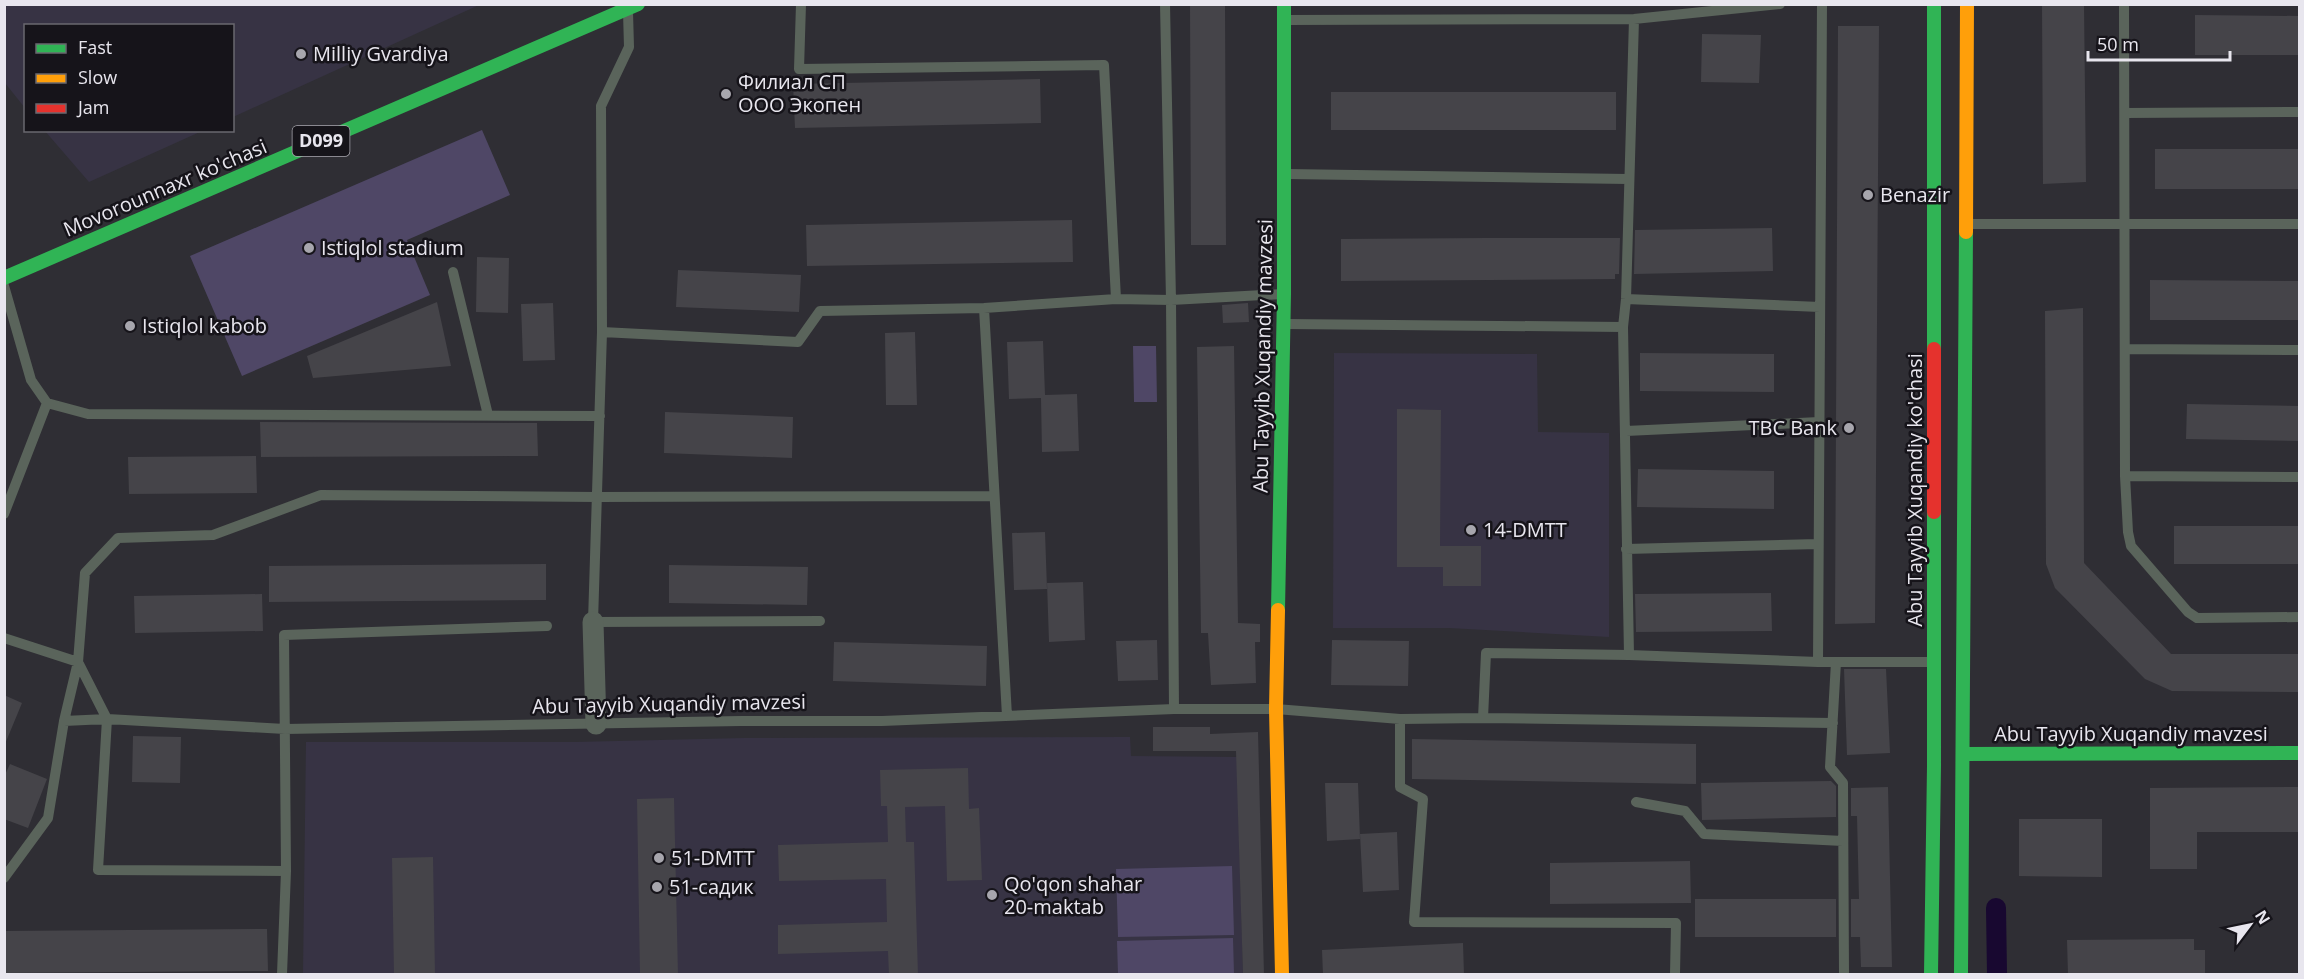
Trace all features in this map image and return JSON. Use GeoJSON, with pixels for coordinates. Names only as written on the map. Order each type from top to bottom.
{"type":"FeatureCollection","features":[{"type":"Feature","properties":{"kind":"main road","name":"Abu Tayyib Xuqandiy mavzesi"},"geometry":{"type":"LineString","coordinates":[[1282,975],[1276,709],[1284,294],[1284,4]]}},
{"type":"Feature","properties":{"kind":"main road","name":"Abu Tayyib Xuqandiy ko'chasi"},"geometry":{"type":"LineString","coordinates":[[1931,975],[1934,662],[1934,4]]}},
{"type":"Feature","properties":{"kind":"main road"},"geometry":{"type":"LineString","coordinates":[[1961,975],[1967,4]]}},
{"type":"Feature","properties":{"kind":"main road","name":"Movorounnaxr ko'chasi"},"geometry":{"type":"LineString","coordinates":[[4,278],[633,7]]}},
{"type":"Feature","properties":{"kind":"main road","name":"Abu Tayyib Xuqandiy mavzesi"},"geometry":{"type":"LineString","coordinates":[[1963,754],[2300,753]]}},
{"type":"Feature","properties":{"kind":"street"},"geometry":{"type":"LineString","coordinates":[[593,622],[596,724]]}},
{"type":"Feature","properties":{"kind":"lane"},"geometry":{"type":"LineString","coordinates":[[801,4],[799,69],[1104,65],[1116,298]]}},
{"type":"Feature","properties":{"kind":"lane"},"geometry":{"type":"LineString","coordinates":[[1165,4],[1172,300],[1174,709]]}},
{"type":"Feature","properties":{"kind":"lane"},"geometry":{"type":"LineString","coordinates":[[1284,21],[1634,19],[1780,4]]}},
{"type":"Feature","properties":{"kind":"lane"},"geometry":{"type":"LineString","coordinates":[[1818,662],[1822,4]]}},
{"type":"Feature","properties":{"kind":"lane"},"geometry":{"type":"LineString","coordinates":[[2124,4],[2125,476],[2131,546],[2188,612],[2198,618],[2300,617]]}},
{"type":"Feature","properties":{"kind":"lane"},"geometry":{"type":"LineString","coordinates":[[633,7],[630,47],[601,106],[602,332],[593,622],[820,621]]}},
{"type":"Feature","properties":{"kind":"lane"},"geometry":{"type":"LineString","coordinates":[[1629,655],[1623,327],[1626,299],[1634,19]]}},
{"type":"Feature","properties":{"kind":"lane"},"geometry":{"type":"LineString","coordinates":[[2125,113],[2300,112]]}},
{"type":"Feature","properties":{"kind":"lane"},"geometry":{"type":"LineString","coordinates":[[1285,174],[1628,179]]}},
{"type":"Feature","properties":{"kind":"lane"},"geometry":{"type":"LineString","coordinates":[[1966,224],[2300,224]]}},
{"type":"Feature","properties":{"kind":"lane"},"geometry":{"type":"LineString","coordinates":[[453,272],[488,415]]}},
{"type":"Feature","properties":{"kind":"lane"},"geometry":{"type":"LineString","coordinates":[[4,286],[31,380],[47,403],[88,414],[600,416]]}},
{"type":"Feature","properties":{"kind":"lane"},"geometry":{"type":"LineString","coordinates":[[602,332],[798,342],[820,311],[984,308],[1116,298],[1172,300],[1284,294]]}},
{"type":"Feature","properties":{"kind":"lane"},"geometry":{"type":"LineString","coordinates":[[1626,299],[1820,307]]}},
{"type":"Feature","properties":{"kind":"lane"},"geometry":{"type":"LineString","coordinates":[[984,308],[1007,716]]}},
{"type":"Feature","properties":{"kind":"lane"},"geometry":{"type":"LineString","coordinates":[[1282,324],[1623,327]]}},
{"type":"Feature","properties":{"kind":"lane"},"geometry":{"type":"LineString","coordinates":[[2125,349],[2300,350]]}},
{"type":"Feature","properties":{"kind":"lane"},"geometry":{"type":"LineString","coordinates":[[4,514],[47,403]]}},
{"type":"Feature","properties":{"kind":"lane"},"geometry":{"type":"LineString","coordinates":[[1626,431],[1820,422]]}},
{"type":"Feature","properties":{"kind":"lane"},"geometry":{"type":"LineString","coordinates":[[2125,476],[2300,477]]}},
{"type":"Feature","properties":{"kind":"lane"},"geometry":{"type":"LineString","coordinates":[[4,878],[48,818],[63,721],[78,662],[85,573],[118,538],[213,535],[321,495],[994,496]]}},
{"type":"Feature","properties":{"kind":"lane"},"geometry":{"type":"LineString","coordinates":[[1626,549],[1818,544]]}},
{"type":"Feature","properties":{"kind":"lane"},"geometry":{"type":"LineString","coordinates":[[282,975],[286,871],[284,635],[547,626]]}},
{"type":"Feature","properties":{"kind":"lane"},"geometry":{"type":"LineString","coordinates":[[4,638],[78,662],[107,719],[98,870],[286,871]]}},
{"type":"Feature","properties":{"kind":"lane"},"geometry":{"type":"LineString","coordinates":[[1484,717],[1486,653],[1629,655],[1818,662],[1934,662]]}},
{"type":"Feature","properties":{"kind":"lane"},"geometry":{"type":"LineString","coordinates":[[1836,662],[1830,767],[1843,783],[1844,975]]}},
{"type":"Feature","properties":{"kind":"lane","name":"Abu Tayyib Xuqandiy mavzesi"},"geometry":{"type":"LineString","coordinates":[[63,721],[107,719],[285,729],[741,721],[882,721],[1174,709],[1276,709]]}},
{"type":"Feature","properties":{"kind":"lane"},"geometry":{"type":"LineString","coordinates":[[1276,709],[1400,719],[1484,717],[1833,723]]}},
{"type":"Feature","properties":{"kind":"lane"},"geometry":{"type":"LineString","coordinates":[[1400,719],[1400,787],[1423,799],[1414,922],[1676,923],[1675,975]]}},
{"type":"Feature","properties":{"kind":"lane"},"geometry":{"type":"LineString","coordinates":[[1636,802],[1684,811],[1704,834],[1843,841]]}},
{"type":"Feature","properties":{"kind":"shaded area","name":"Milliy Gvardiya"},"geometry":{"type":"Polygon","coordinates":[[[5,4],[479,5],[234,117],[234,24],[24,24],[24,107],[5,83],[5,4]]]}},
{"type":"Feature","properties":{"kind":"shaded area","name":"Istiqlol stadium"},"geometry":{"type":"Polygon","coordinates":[[[482,130],[510,195],[407,240],[430,295],[242,376],[190,256],[482,130]]]}},
{"type":"Feature","properties":{"kind":"shaded area"},"geometry":{"type":"Polygon","coordinates":[[[46,132],[200,132],[89,182],[46,132]]]}},
{"type":"Feature","properties":{"kind":"shaded area"},"geometry":{"type":"Polygon","coordinates":[[[1133,346],[1156,346],[1157,402],[1134,402],[1133,346]]]}},
{"type":"Feature","properties":{"kind":"shaded area","name":"14-DMTT"},"geometry":{"type":"Polygon","coordinates":[[[1334,353],[1537,354],[1538,432],[1609,433],[1609,637],[1449,628],[1333,628],[1334,353]]]}},
{"type":"Feature","properties":{"kind":"shaded area"},"geometry":{"type":"Polygon","coordinates":[[[1130,737],[1131,756],[1237,757],[1243,974],[303,974],[306,742],[1130,737]]]}},
{"type":"Feature","properties":{"kind":"shaded area"},"geometry":{"type":"Polygon","coordinates":[[[1232,866],[1234,935],[1118,937],[1116,869],[1232,866]]]}},
{"type":"Feature","properties":{"kind":"shaded area"},"geometry":{"type":"Polygon","coordinates":[[[1233,938],[1234,974],[1118,974],[1117,941],[1233,938]]]}},
{"type":"Feature","properties":{"kind":"building"},"geometry":{"type":"Polygon","coordinates":[[[1190,4],[1225,4],[1226,245],[1191,245],[1190,4]]]}},
{"type":"Feature","properties":{"kind":"building"},"geometry":{"type":"Polygon","coordinates":[[[2042,4],[2084,4],[2086,182],[2043,184],[2042,4]]]}},
{"type":"Feature","properties":{"kind":"building"},"geometry":{"type":"Polygon","coordinates":[[[2195,15],[2300,16],[2300,55],[2195,55],[2195,15]]]}},
{"type":"Feature","properties":{"kind":"building"},"geometry":{"type":"Polygon","coordinates":[[[1838,26],[1879,26],[1875,623],[1835,624],[1838,26]]]}},
{"type":"Feature","properties":{"kind":"building"},"geometry":{"type":"Polygon","coordinates":[[[1702,34],[1761,35],[1759,83],[1701,82],[1702,34]]]}},
{"type":"Feature","properties":{"kind":"building"},"geometry":{"type":"Polygon","coordinates":[[[1040,79],[1041,123],[795,128],[793,84],[1040,79]]]}},
{"type":"Feature","properties":{"kind":"building"},"geometry":{"type":"Polygon","coordinates":[[[1331,92],[1616,92],[1616,130],[1331,130],[1331,92]]]}},
{"type":"Feature","properties":{"kind":"building"},"geometry":{"type":"Polygon","coordinates":[[[2155,149],[2300,149],[2300,189],[2155,189],[2155,149]]]}},
{"type":"Feature","properties":{"kind":"building"},"geometry":{"type":"Polygon","coordinates":[[[1072,220],[1073,262],[807,266],[806,225],[1072,220]]]}},
{"type":"Feature","properties":{"kind":"building"},"geometry":{"type":"Polygon","coordinates":[[[1772,228],[1773,271],[1634,274],[1635,230],[1772,228]]]}},
{"type":"Feature","properties":{"kind":"building"},"geometry":{"type":"Polygon","coordinates":[[[1620,238],[1619,274],[1615,274],[1615,279],[1341,281],[1341,239],[1620,238]]]}},
{"type":"Feature","properties":{"kind":"building"},"geometry":{"type":"Polygon","coordinates":[[[477,257],[509,258],[508,313],[476,312],[477,257]]]}},
{"type":"Feature","properties":{"kind":"building"},"geometry":{"type":"Polygon","coordinates":[[[678,270],[801,275],[799,312],[676,307],[678,270]]]}},
{"type":"Feature","properties":{"kind":"building"},"geometry":{"type":"Polygon","coordinates":[[[2150,280],[2300,281],[2300,320],[2150,320],[2150,280]]]}},
{"type":"Feature","properties":{"kind":"building"},"geometry":{"type":"Polygon","coordinates":[[[437,302],[451,366],[313,378],[307,356],[437,302]]]}},
{"type":"Feature","properties":{"kind":"building"},"geometry":{"type":"Polygon","coordinates":[[[553,303],[555,360],[523,361],[521,304],[553,303]]]}},
{"type":"Feature","properties":{"kind":"building"},"geometry":{"type":"Polygon","coordinates":[[[1248,303],[1249,322],[1223,323],[1222,305],[1248,303]]]}},
{"type":"Feature","properties":{"kind":"building"},"geometry":{"type":"Polygon","coordinates":[[[2083,308],[2084,563],[2171,654],[2300,654],[2300,692],[2172,691],[2145,679],[2055,588],[2046,564],[2045,311],[2083,308]]]}},
{"type":"Feature","properties":{"kind":"building"},"geometry":{"type":"Polygon","coordinates":[[[915,332],[917,405],[886,405],[885,333],[915,332]]]}},
{"type":"Feature","properties":{"kind":"building"},"geometry":{"type":"Polygon","coordinates":[[[1043,341],[1045,395],[1077,394],[1079,451],[1042,452],[1041,398],[1009,399],[1007,342],[1043,341]]]}},
{"type":"Feature","properties":{"kind":"building"},"geometry":{"type":"Polygon","coordinates":[[[1234,346],[1238,623],[1260,624],[1260,642],[1255,642],[1256,683],[1211,685],[1208,633],[1201,633],[1197,347],[1234,346]]]}},
{"type":"Feature","properties":{"kind":"building"},"geometry":{"type":"Polygon","coordinates":[[[1640,353],[1774,354],[1774,392],[1640,391],[1640,353]]]}},
{"type":"Feature","properties":{"kind":"building"},"geometry":{"type":"Polygon","coordinates":[[[2187,404],[2300,406],[2300,441],[2186,439],[2187,404]]]}},
{"type":"Feature","properties":{"kind":"building"},"geometry":{"type":"Polygon","coordinates":[[[1397,409],[1441,410],[1440,546],[1481,546],[1481,586],[1443,586],[1443,567],[1397,567],[1397,409]]]}},
{"type":"Feature","properties":{"kind":"building"},"geometry":{"type":"Polygon","coordinates":[[[665,412],[793,417],[792,458],[664,453],[665,412]]]}},
{"type":"Feature","properties":{"kind":"building"},"geometry":{"type":"Polygon","coordinates":[[[260,422],[537,423],[538,456],[261,457],[260,422]]]}},
{"type":"Feature","properties":{"kind":"building"},"geometry":{"type":"Polygon","coordinates":[[[256,456],[257,493],[129,494],[128,457],[256,456]]]}},
{"type":"Feature","properties":{"kind":"building"},"geometry":{"type":"Polygon","coordinates":[[[1638,469],[1774,471],[1774,509],[1637,507],[1638,469]]]}},
{"type":"Feature","properties":{"kind":"building"},"geometry":{"type":"Polygon","coordinates":[[[2174,526],[2300,526],[2300,564],[2174,564],[2174,526]]]}},
{"type":"Feature","properties":{"kind":"building"},"geometry":{"type":"Polygon","coordinates":[[[1045,532],[1047,589],[1014,590],[1012,533],[1045,532]]]}},
{"type":"Feature","properties":{"kind":"building"},"geometry":{"type":"Polygon","coordinates":[[[546,564],[546,600],[269,602],[269,566],[546,564]]]}},
{"type":"Feature","properties":{"kind":"building"},"geometry":{"type":"Polygon","coordinates":[[[669,565],[808,567],[807,605],[669,603],[669,565]]]}},
{"type":"Feature","properties":{"kind":"building"},"geometry":{"type":"Polygon","coordinates":[[[1083,582],[1085,640],[1049,642],[1047,583],[1083,582]]]}},
{"type":"Feature","properties":{"kind":"building"},"geometry":{"type":"Polygon","coordinates":[[[1771,593],[1772,631],[1636,632],[1635,594],[1771,593]]]}},
{"type":"Feature","properties":{"kind":"building"},"geometry":{"type":"Polygon","coordinates":[[[262,594],[263,631],[135,633],[134,596],[262,594]]]}},
{"type":"Feature","properties":{"kind":"building"},"geometry":{"type":"Polygon","coordinates":[[[1157,640],[1158,680],[1118,681],[1116,641],[1157,640]]]}},
{"type":"Feature","properties":{"kind":"building"},"geometry":{"type":"Polygon","coordinates":[[[1332,640],[1409,641],[1408,686],[1331,685],[1332,640]]]}},
{"type":"Feature","properties":{"kind":"building"},"geometry":{"type":"Polygon","coordinates":[[[834,642],[987,646],[986,686],[833,681],[834,642]]]}},
{"type":"Feature","properties":{"kind":"building"},"geometry":{"type":"Polygon","coordinates":[[[1844,669],[1886,669],[1890,753],[1847,755],[1844,669]]]}},
{"type":"Feature","properties":{"kind":"building"},"geometry":{"type":"Polygon","coordinates":[[[4,695],[22,703],[5,744],[4,744],[4,695]]]}},
{"type":"Feature","properties":{"kind":"building"},"geometry":{"type":"Polygon","coordinates":[[[1153,727],[1210,727],[1210,734],[1258,732],[1264,975],[1243,975],[1236,751],[1153,751],[1153,727]]]}},
{"type":"Feature","properties":{"kind":"building"},"geometry":{"type":"Polygon","coordinates":[[[133,736],[181,737],[180,783],[132,782],[133,736]]]}},
{"type":"Feature","properties":{"kind":"building"},"geometry":{"type":"Polygon","coordinates":[[[1412,739],[1696,744],[1696,784],[1412,779],[1412,739]]]}},
{"type":"Feature","properties":{"kind":"building"},"geometry":{"type":"Polygon","coordinates":[[[10,764],[47,779],[28,828],[4,819],[4,777],[10,764]]]}},
{"type":"Feature","properties":{"kind":"building"},"geometry":{"type":"Polygon","coordinates":[[[968,768],[969,809],[979,808],[982,880],[947,881],[945,806],[905,807],[906,842],[914,842],[918,975],[889,975],[888,951],[778,954],[778,925],[887,922],[886,879],[779,881],[778,845],[888,842],[887,806],[881,806],[880,770],[968,768]]]}},
{"type":"Feature","properties":{"kind":"building"},"geometry":{"type":"Polygon","coordinates":[[[1831,781],[1836,786],[1836,817],[1702,820],[1701,783],[1831,781]]]}},
{"type":"Feature","properties":{"kind":"building"},"geometry":{"type":"Polygon","coordinates":[[[1325,783],[1358,783],[1360,839],[1327,841],[1325,783]]]}},
{"type":"Feature","properties":{"kind":"building"},"geometry":{"type":"Polygon","coordinates":[[[1888,787],[1892,967],[1861,967],[1860,937],[1851,937],[1851,899],[1859,899],[1857,816],[1851,816],[1851,788],[1888,787]]]}},
{"type":"Feature","properties":{"kind":"building"},"geometry":{"type":"Polygon","coordinates":[[[2300,787],[2300,832],[2197,832],[2197,869],[2150,869],[2150,788],[2300,787]]]}},
{"type":"Feature","properties":{"kind":"building","name":"51-садик"},"geometry":{"type":"Polygon","coordinates":[[[674,798],[678,975],[640,975],[637,799],[674,798]]]}},
{"type":"Feature","properties":{"kind":"building"},"geometry":{"type":"Polygon","coordinates":[[[2019,819],[2102,819],[2102,877],[2019,876],[2019,819]]]}},
{"type":"Feature","properties":{"kind":"building"},"geometry":{"type":"Polygon","coordinates":[[[1397,832],[1399,890],[1363,892],[1360,834],[1397,832]]]}},
{"type":"Feature","properties":{"kind":"building"},"geometry":{"type":"Polygon","coordinates":[[[433,857],[435,975],[394,975],[392,858],[433,857]]]}},
{"type":"Feature","properties":{"kind":"building"},"geometry":{"type":"Polygon","coordinates":[[[1690,861],[1691,903],[1550,904],[1550,863],[1690,861]]]}},
{"type":"Feature","properties":{"kind":"building"},"geometry":{"type":"Polygon","coordinates":[[[1695,899],[1836,899],[1836,937],[1695,937],[1695,899]]]}},
{"type":"Feature","properties":{"kind":"building"},"geometry":{"type":"Polygon","coordinates":[[[267,929],[268,971],[4,973],[4,931],[267,929]]]}},
{"type":"Feature","properties":{"kind":"building"},"geometry":{"type":"Polygon","coordinates":[[[2194,939],[2194,950],[2205,950],[2205,975],[2068,975],[2067,940],[2194,939]]]}},
{"type":"Feature","properties":{"kind":"building"},"geometry":{"type":"Polygon","coordinates":[[[1463,943],[1464,975],[1323,975],[1322,950],[1463,943]]]}},
{"type":"Feature","properties":{"kind":"waterway"},"geometry":{"type":"LineString","coordinates":[[1996,908],[1997,974]]}},
{"type":"Feature","properties":{"kind":"traffic: fast"},"geometry":{"type":"LineString","coordinates":[[4,278],[638,4]]}},
{"type":"Feature","properties":{"kind":"traffic: fast"},"geometry":{"type":"LineString","coordinates":[[1278,610],[1284,294],[1284,4]]}},
{"type":"Feature","properties":{"kind":"traffic: fast"},"geometry":{"type":"LineString","coordinates":[[1934,4],[1934,349]]}},
{"type":"Feature","properties":{"kind":"traffic: fast"},"geometry":{"type":"LineString","coordinates":[[1961,974],[1966,232]]}},
{"type":"Feature","properties":{"kind":"traffic: fast"},"geometry":{"type":"LineString","coordinates":[[1931,974],[1934,512]]}},
{"type":"Feature","properties":{"kind":"traffic: fast"},"geometry":{"type":"LineString","coordinates":[[1963,754],[2300,753]]}},
{"type":"Feature","properties":{"kind":"traffic: slow"},"geometry":{"type":"LineString","coordinates":[[1966,232],[1967,4]]}},
{"type":"Feature","properties":{"kind":"traffic: slow"},"geometry":{"type":"LineString","coordinates":[[1278,610],[1276,709],[1282,974]]}},
{"type":"Feature","properties":{"kind":"traffic: jam"},"geometry":{"type":"LineString","coordinates":[[1934,349],[1934,512]]}},
{"type":"Feature","properties":{"kind":"place","name":"Milliy Gvardiya"},"geometry":{"type":"Point","coordinates":[301,54]}},
{"type":"Feature","properties":{"kind":"place","name":"Филиал СП ООО Экопен"},"geometry":{"type":"Point","coordinates":[726,94]}},
{"type":"Feature","properties":{"kind":"place","name":"Benazir"},"geometry":{"type":"Point","coordinates":[1868,195]}},
{"type":"Feature","properties":{"kind":"place","name":"Istiqlol stadium"},"geometry":{"type":"Point","coordinates":[309,248]}},
{"type":"Feature","properties":{"kind":"place","name":"Istiqlol kabob"},"geometry":{"type":"Point","coordinates":[130,326]}},
{"type":"Feature","properties":{"kind":"place","name":"TBC Bank"},"geometry":{"type":"Point","coordinates":[1849,428]}},
{"type":"Feature","properties":{"kind":"place","name":"14-DMTT"},"geometry":{"type":"Point","coordinates":[1471,530]}},
{"type":"Feature","properties":{"kind":"place","name":"51-DMTT"},"geometry":{"type":"Point","coordinates":[659,858]}},
{"type":"Feature","properties":{"kind":"place","name":"51-садик"},"geometry":{"type":"Point","coordinates":[657,887]}},
{"type":"Feature","properties":{"kind":"place","name":"Qo'qon shahar 20-maktab"},"geometry":{"type":"Point","coordinates":[992,895]}}]}
